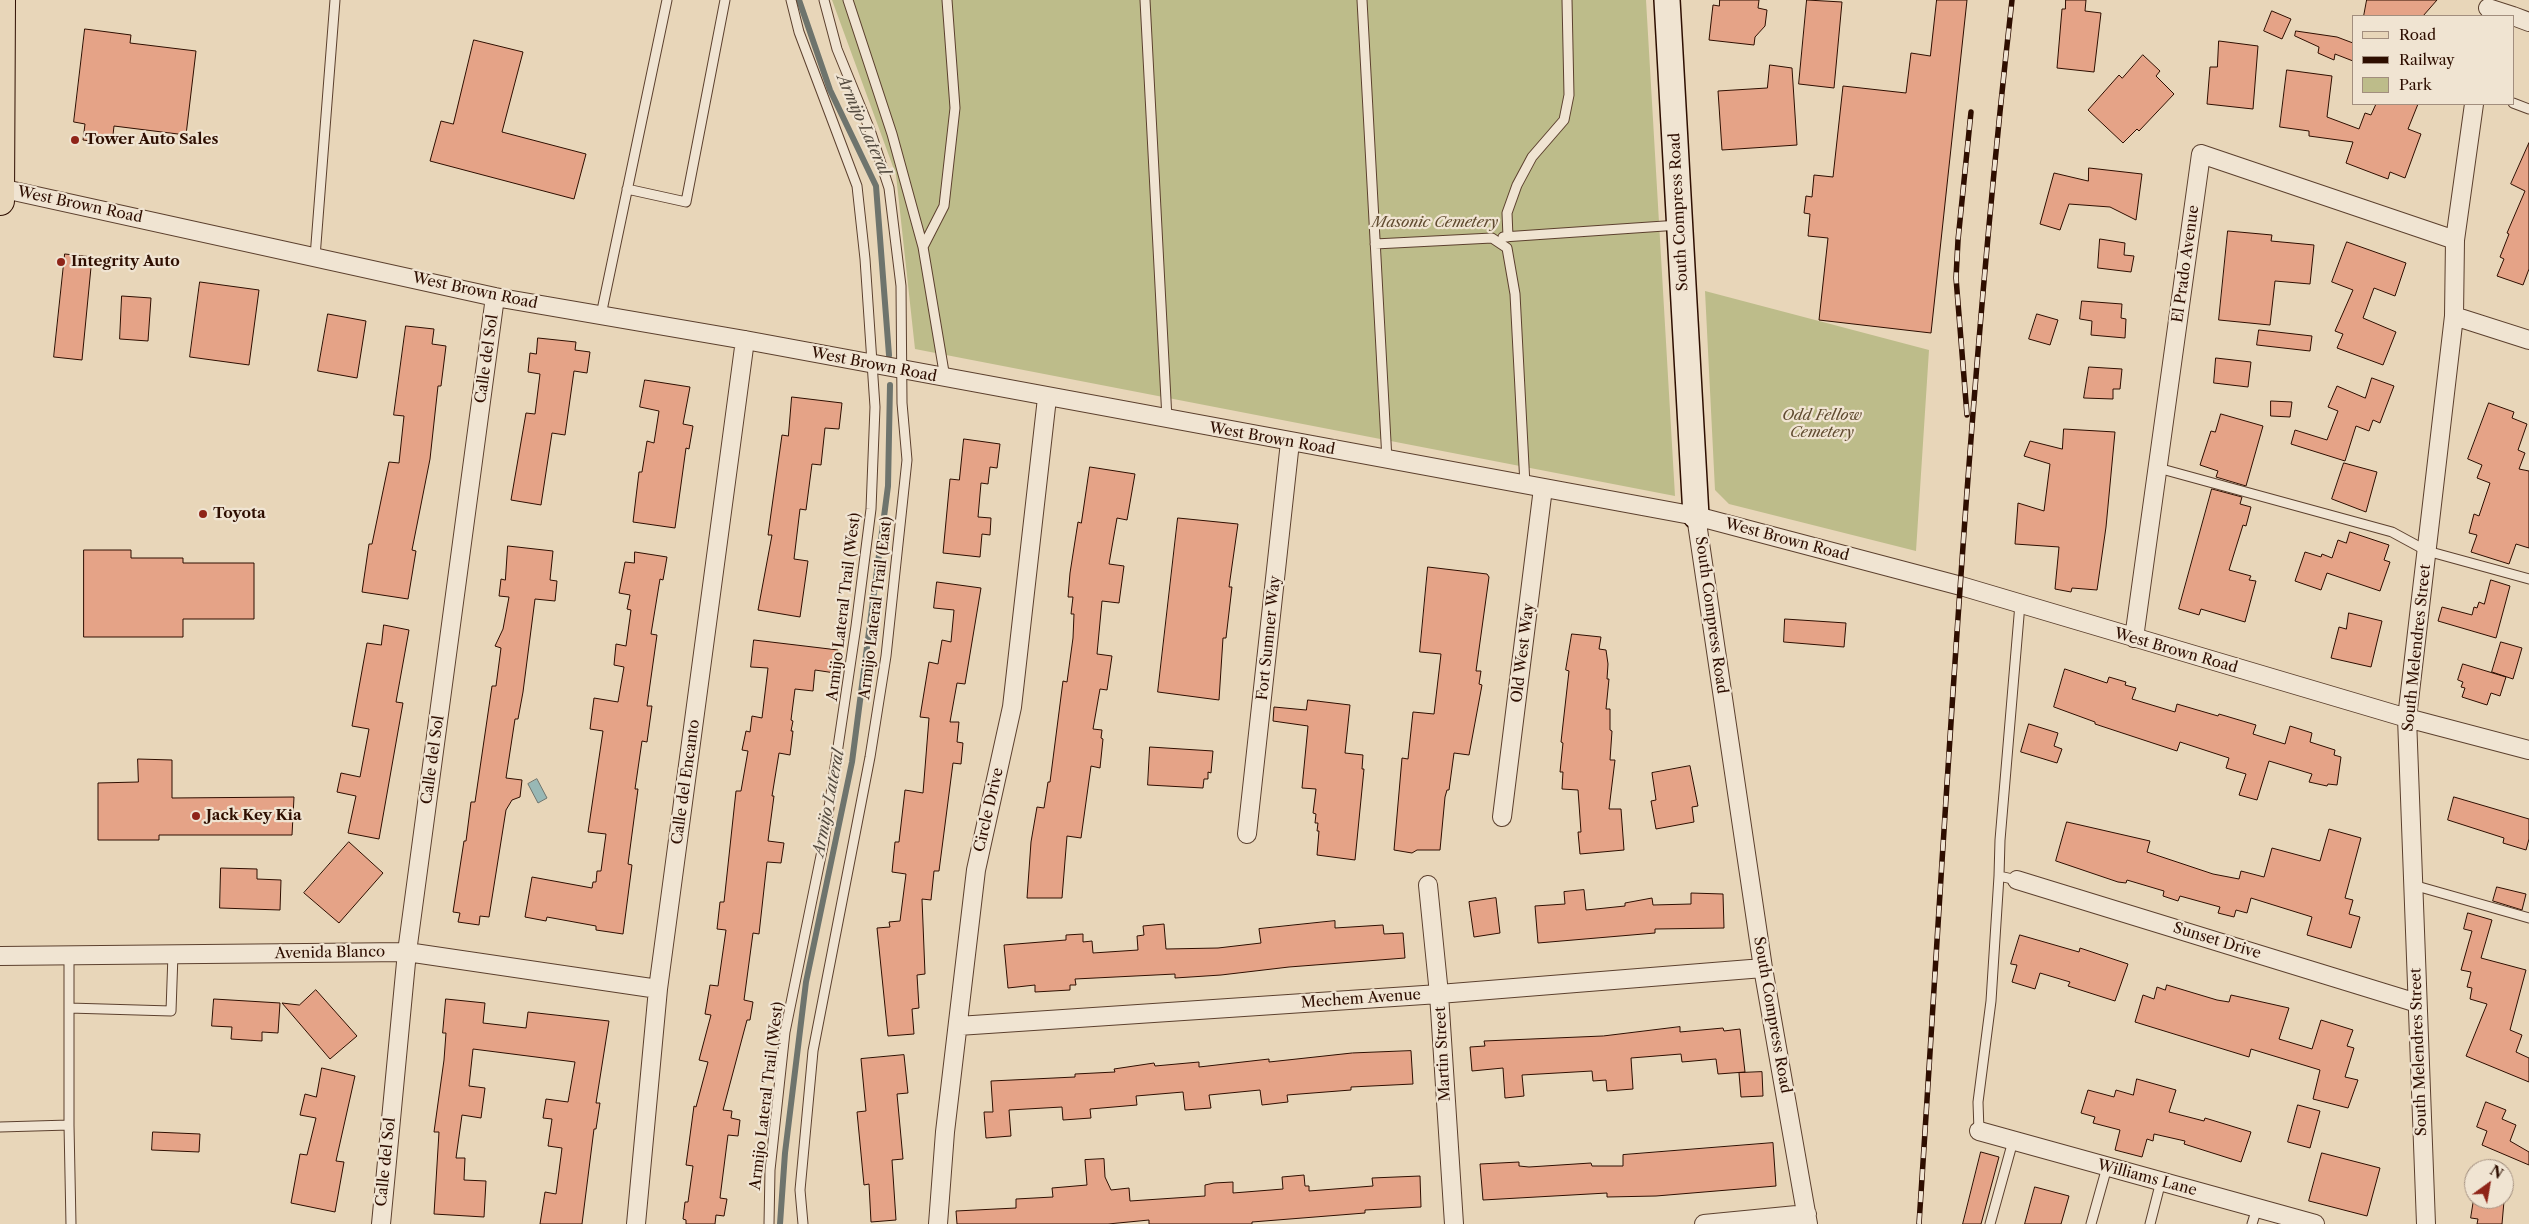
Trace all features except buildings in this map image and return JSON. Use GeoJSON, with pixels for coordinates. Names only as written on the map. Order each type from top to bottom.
{"type":"FeatureCollection","features":[{"type":"Feature","properties":{"kind":"main road"},"geometry":{"type":"LineString","coordinates":[[0,201],[1,0]]}},
{"type":"Feature","properties":{"kind":"street","name":"South Compress Road"},"geometry":{"type":"LineString","coordinates":[[1667,0],[1696,516],[1763,968],[1807,1219]]}},
{"type":"Feature","properties":{"kind":"street"},"geometry":{"type":"LineString","coordinates":[[2488,8],[2510,15]]}},
{"type":"Feature","properties":{"kind":"street"},"geometry":{"type":"LineString","coordinates":[[2514,16],[2529,22]]}},
{"type":"Feature","properties":{"kind":"street","name":"South Melendres Street"},"geometry":{"type":"LineString","coordinates":[[2426,1224],[2407,718],[2454,316],[2454,240],[2474,105]]}},
{"type":"Feature","properties":{"kind":"street","name":"El Prado Avenue"},"geometry":{"type":"LineString","coordinates":[[2134,638],[2201,154],[2454,240]]}},
{"type":"Feature","properties":{"kind":"street","name":"West Brown Road"},"geometry":{"type":"LineString","coordinates":[[0,188],[495,297],[744,340],[1047,398],[1696,516],[2020,604],[2407,718],[2529,750]]}},
{"type":"Feature","properties":{"kind":"street","name":"Calle del Sol"},"geometry":{"type":"LineString","coordinates":[[381,1224],[407,952],[495,297]]}},
{"type":"Feature","properties":{"kind":"street"},"geometry":{"type":"LineString","coordinates":[[2454,316],[2529,340]]}},
{"type":"Feature","properties":{"kind":"street","name":"Calle del Encanto"},"geometry":{"type":"LineString","coordinates":[[636,1224],[658,989],[744,340]]}},
{"type":"Feature","properties":{"kind":"street","name":"Circle Drive"},"geometry":{"type":"LineString","coordinates":[[938,1224],[945,1132],[976,870],[1012,706],[1047,398]]}},
{"type":"Feature","properties":{"kind":"street","name":"Fort Sumner Way"},"geometry":{"type":"LineString","coordinates":[[1247,834],[1290,442]]}},
{"type":"Feature","properties":{"kind":"street","name":"Old West Way"},"geometry":{"type":"LineString","coordinates":[[1502,817],[1543,488]]}},
{"type":"Feature","properties":{"kind":"street","name":"Sunset Drive"},"geometry":{"type":"LineString","coordinates":[[2017,880],[2417,1003]]}},
{"type":"Feature","properties":{"kind":"street","name":"Martin Street"},"geometry":{"type":"LineString","coordinates":[[1428,885],[1440,994],[1454,1224]]}},
{"type":"Feature","properties":{"kind":"street","name":"Avenida Blanco"},"geometry":{"type":"LineString","coordinates":[[0,956],[407,952],[658,989]]}},
{"type":"Feature","properties":{"kind":"street","name":"Mechem Avenue"},"geometry":{"type":"LineString","coordinates":[[958,1026],[1440,994],[1763,968]]}},
{"type":"Feature","properties":{"kind":"street","name":"Williams Lane"},"geometry":{"type":"LineString","coordinates":[[1979,1132],[2161,1181],[2255,1216],[2310,1223]]}},
{"type":"Feature","properties":{"kind":"street"},"geometry":{"type":"LineString","coordinates":[[1704,1224],[1807,1219]]}},
{"type":"Feature","properties":{"kind":"lane"},"geometry":{"type":"LineString","coordinates":[[315,257],[335,0]]}},
{"type":"Feature","properties":{"kind":"lane"},"geometry":{"type":"LineString","coordinates":[[601,315],[667,0]]}},
{"type":"Feature","properties":{"kind":"lane"},"geometry":{"type":"LineString","coordinates":[[627,189],[686,202],[725,0]]}},
{"type":"Feature","properties":{"kind":"lane","name":"Armijo Lateral Trail (West)"},"geometry":{"type":"LineString","coordinates":[[769,1224],[770,1170],[785,1032],[824,841],[844,711],[871,509],[875,407],[866,260],[857,186],[799,32],[791,0]]}},
{"type":"Feature","properties":{"kind":"lane","name":"Armijo Lateral Trail (East)"},"geometry":{"type":"LineString","coordinates":[[803,1224],[800,1190],[813,1051],[870,757],[886,656],[907,460],[902,403],[901,286],[889,188],[870,130],[837,49],[824,0]]}},
{"type":"Feature","properties":{"kind":"lane"},"geometry":{"type":"LineString","coordinates":[[848,0],[892,134],[923,247],[945,378]]}},
{"type":"Feature","properties":{"kind":"lane"},"geometry":{"type":"LineString","coordinates":[[923,247],[944,206],[955,108],[947,0]]}},
{"type":"Feature","properties":{"kind":"lane"},"geometry":{"type":"LineString","coordinates":[[1145,0],[1167,420]]}},
{"type":"Feature","properties":{"kind":"lane"},"geometry":{"type":"LineString","coordinates":[[1362,0],[1387,460]]}},
{"type":"Feature","properties":{"kind":"lane"},"geometry":{"type":"LineString","coordinates":[[1508,237],[1507,213],[1517,185],[1532,157],[1564,120],[1569,95],[1567,0]]}},
{"type":"Feature","properties":{"kind":"lane"},"geometry":{"type":"LineString","coordinates":[[2514,102],[2529,109]]}},
{"type":"Feature","properties":{"kind":"lane"},"geometry":{"type":"LineString","coordinates":[[1375,244],[1679,225]]}},
{"type":"Feature","properties":{"kind":"lane"},"geometry":{"type":"LineString","coordinates":[[1492,238],[1507,248],[1515,294],[1525,485]]}},
{"type":"Feature","properties":{"kind":"lane"},"geometry":{"type":"LineString","coordinates":[[2158,468],[2392,532],[2426,551],[2529,579]]}},
{"type":"Feature","properties":{"kind":"lane"},"geometry":{"type":"LineString","coordinates":[[1979,1132],[1978,1102],[1991,1001],[2000,840],[2020,604]]}},
{"type":"Feature","properties":{"kind":"lane"},"geometry":{"type":"LineString","coordinates":[[1999,876],[2017,880]]}},
{"type":"Feature","properties":{"kind":"lane"},"geometry":{"type":"LineString","coordinates":[[2413,885],[2529,918]]}},
{"type":"Feature","properties":{"kind":"lane"},"geometry":{"type":"LineString","coordinates":[[69,1008],[171,1011],[174,954]]}},
{"type":"Feature","properties":{"kind":"lane"},"geometry":{"type":"LineString","coordinates":[[69,956],[71,1224]]}},
{"type":"Feature","properties":{"kind":"lane"},"geometry":{"type":"LineString","coordinates":[[0,1127],[70,1125]]}},
{"type":"Feature","properties":{"kind":"lane"},"geometry":{"type":"LineString","coordinates":[[1990,1224],[2013,1141]]}},
{"type":"Feature","properties":{"kind":"lane"},"geometry":{"type":"LineString","coordinates":[[2091,1224],[2107,1167]]}},
{"type":"Feature","properties":{"kind":"lane"},"geometry":{"type":"LineString","coordinates":[[2150,1224],[2161,1181]]}},
{"type":"Feature","properties":{"kind":"green space","name":"Masonic Cemetery"},"geometry":{"type":"Polygon","coordinates":[[[832,0],[1646,0],[1675,496],[915,349],[896,175],[832,0]]]}},
{"type":"Feature","properties":{"kind":"green space","name":"Odd Fellow Cemetery"},"geometry":{"type":"Polygon","coordinates":[[[1705,291],[1929,350],[1916,551],[1729,504],[1715,490],[1705,291]]]}},
{"type":"Feature","properties":{"kind":"water"},"geometry":{"type":"Polygon","coordinates":[[[537,779],[547,798],[538,803],[528,784],[537,779]]]}},
{"type":"Feature","properties":{"kind":"waterway","name":"Armijo Lateral"},"geometry":{"type":"LineString","coordinates":[[799,0],[830,90],[876,186],[889,355]]}},
{"type":"Feature","properties":{"kind":"waterway","name":"Armijo Lateral"},"geometry":{"type":"LineString","coordinates":[[780,1224],[785,1153],[806,982],[852,762],[888,486],[890,385]]}},
{"type":"Feature","properties":{"kind":"railway"},"geometry":{"type":"LineString","coordinates":[[1919,1224],[1969,459],[1996,153],[2012,0]]}},
{"type":"Feature","properties":{"kind":"railway"},"geometry":{"type":"LineString","coordinates":[[1967,415],[1956,278],[1971,112]]}},
{"type":"Feature","properties":{"kind":"place","name":"Tower Auto Sales"},"geometry":{"type":"Point","coordinates":[75,140]}},
{"type":"Feature","properties":{"kind":"place","name":"Integrity Auto"},"geometry":{"type":"Point","coordinates":[61,262]}},
{"type":"Feature","properties":{"kind":"place","name":"Toyota"},"geometry":{"type":"Point","coordinates":[203,514]}},
{"type":"Feature","properties":{"kind":"place","name":"Jack Key Kia"},"geometry":{"type":"Point","coordinates":[196,816]}}]}
